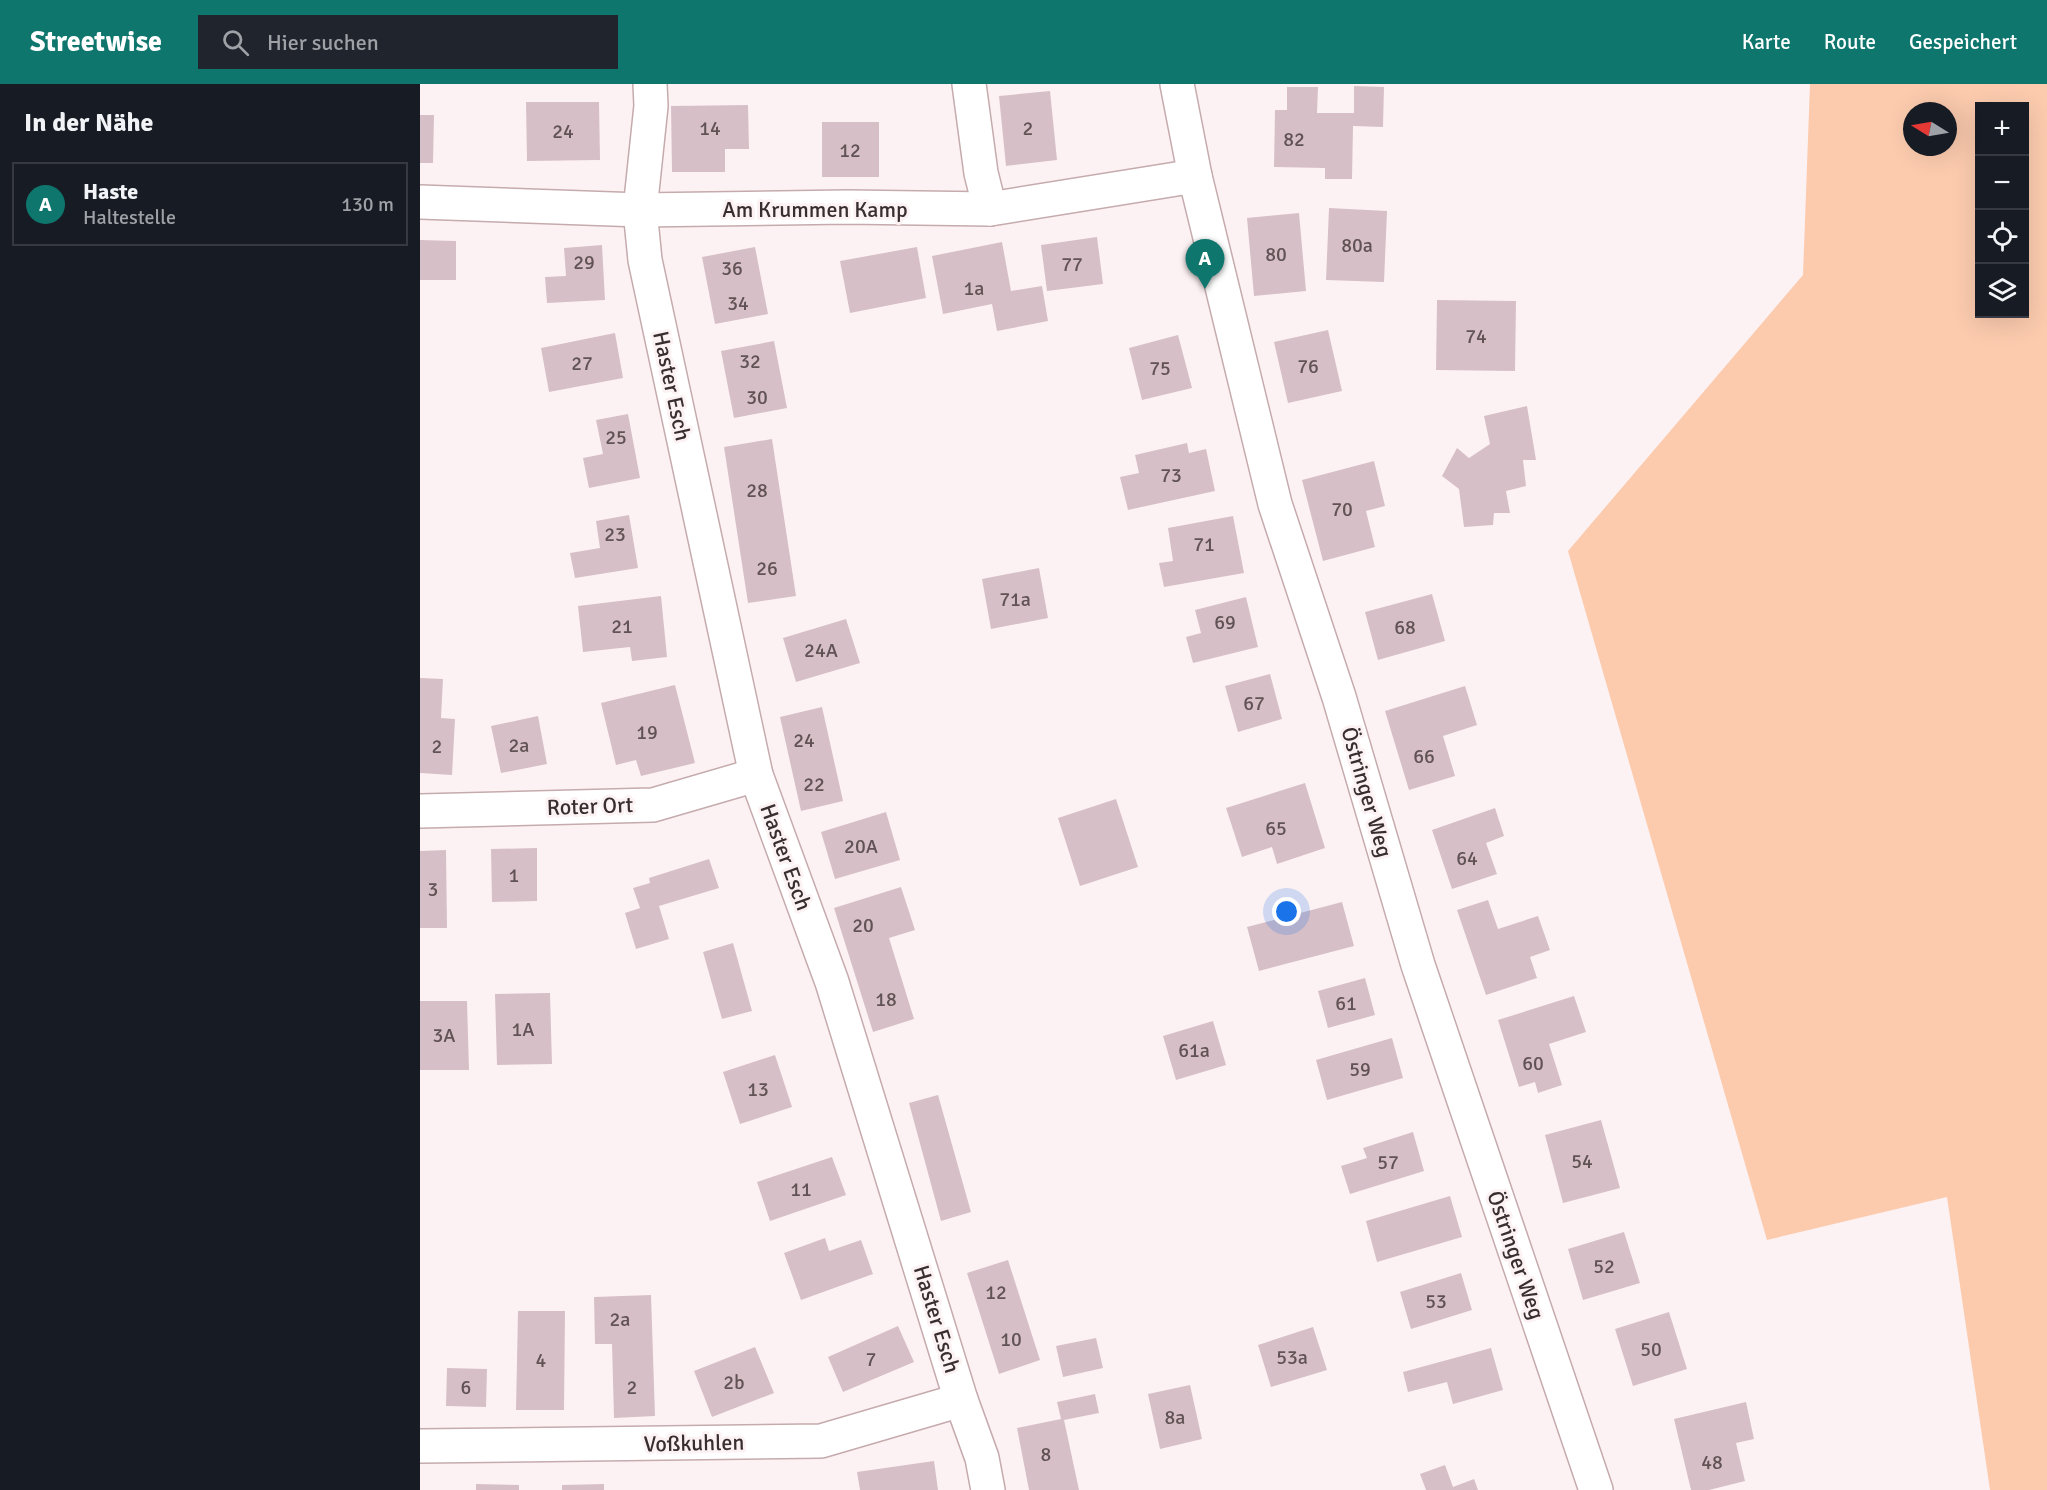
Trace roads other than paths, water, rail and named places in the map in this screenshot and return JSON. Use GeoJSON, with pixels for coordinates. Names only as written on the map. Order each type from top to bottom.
{"type":"FeatureCollection","features":[{"type":"Feature","properties":{"kind":"street"},"geometry":{"type":"LineString","coordinates":[[640,210],[651,106],[650,84]]}},
{"type":"Feature","properties":{"kind":"street"},"geometry":{"type":"LineString","coordinates":[[969,84],[981,173],[990,209]]}},
{"type":"Feature","properties":{"kind":"street","name":"Östringer Weg"},"geometry":{"type":"LineString","coordinates":[[1177,84],[1195,176],[1275,504],[1339,697],[1418,966],[1596,1490]]}},
{"type":"Feature","properties":{"kind":"street","name":"Am Krummen Kamp"},"geometry":{"type":"LineString","coordinates":[[420,202],[640,210],[847,207],[990,209],[1195,176]]}},
{"type":"Feature","properties":{"kind":"street","name":"Haster Esch"},"geometry":{"type":"LineString","coordinates":[[640,210],[645,260],[756,775],[835,993],[961,1400],[982,1458],[988,1490]]}},
{"type":"Feature","properties":{"kind":"street","name":"Roter Ort"},"geometry":{"type":"LineString","coordinates":[[420,811],[653,805],[756,775]]}},
{"type":"Feature","properties":{"kind":"street","name":"Voßkuhlen"},"geometry":{"type":"LineString","coordinates":[[420,1446],[821,1441],[961,1400]]}},
{"type":"Feature","properties":{"kind":"place","name":"Haste"},"geometry":{"type":"Point","coordinates":[1205,289]}}]}
